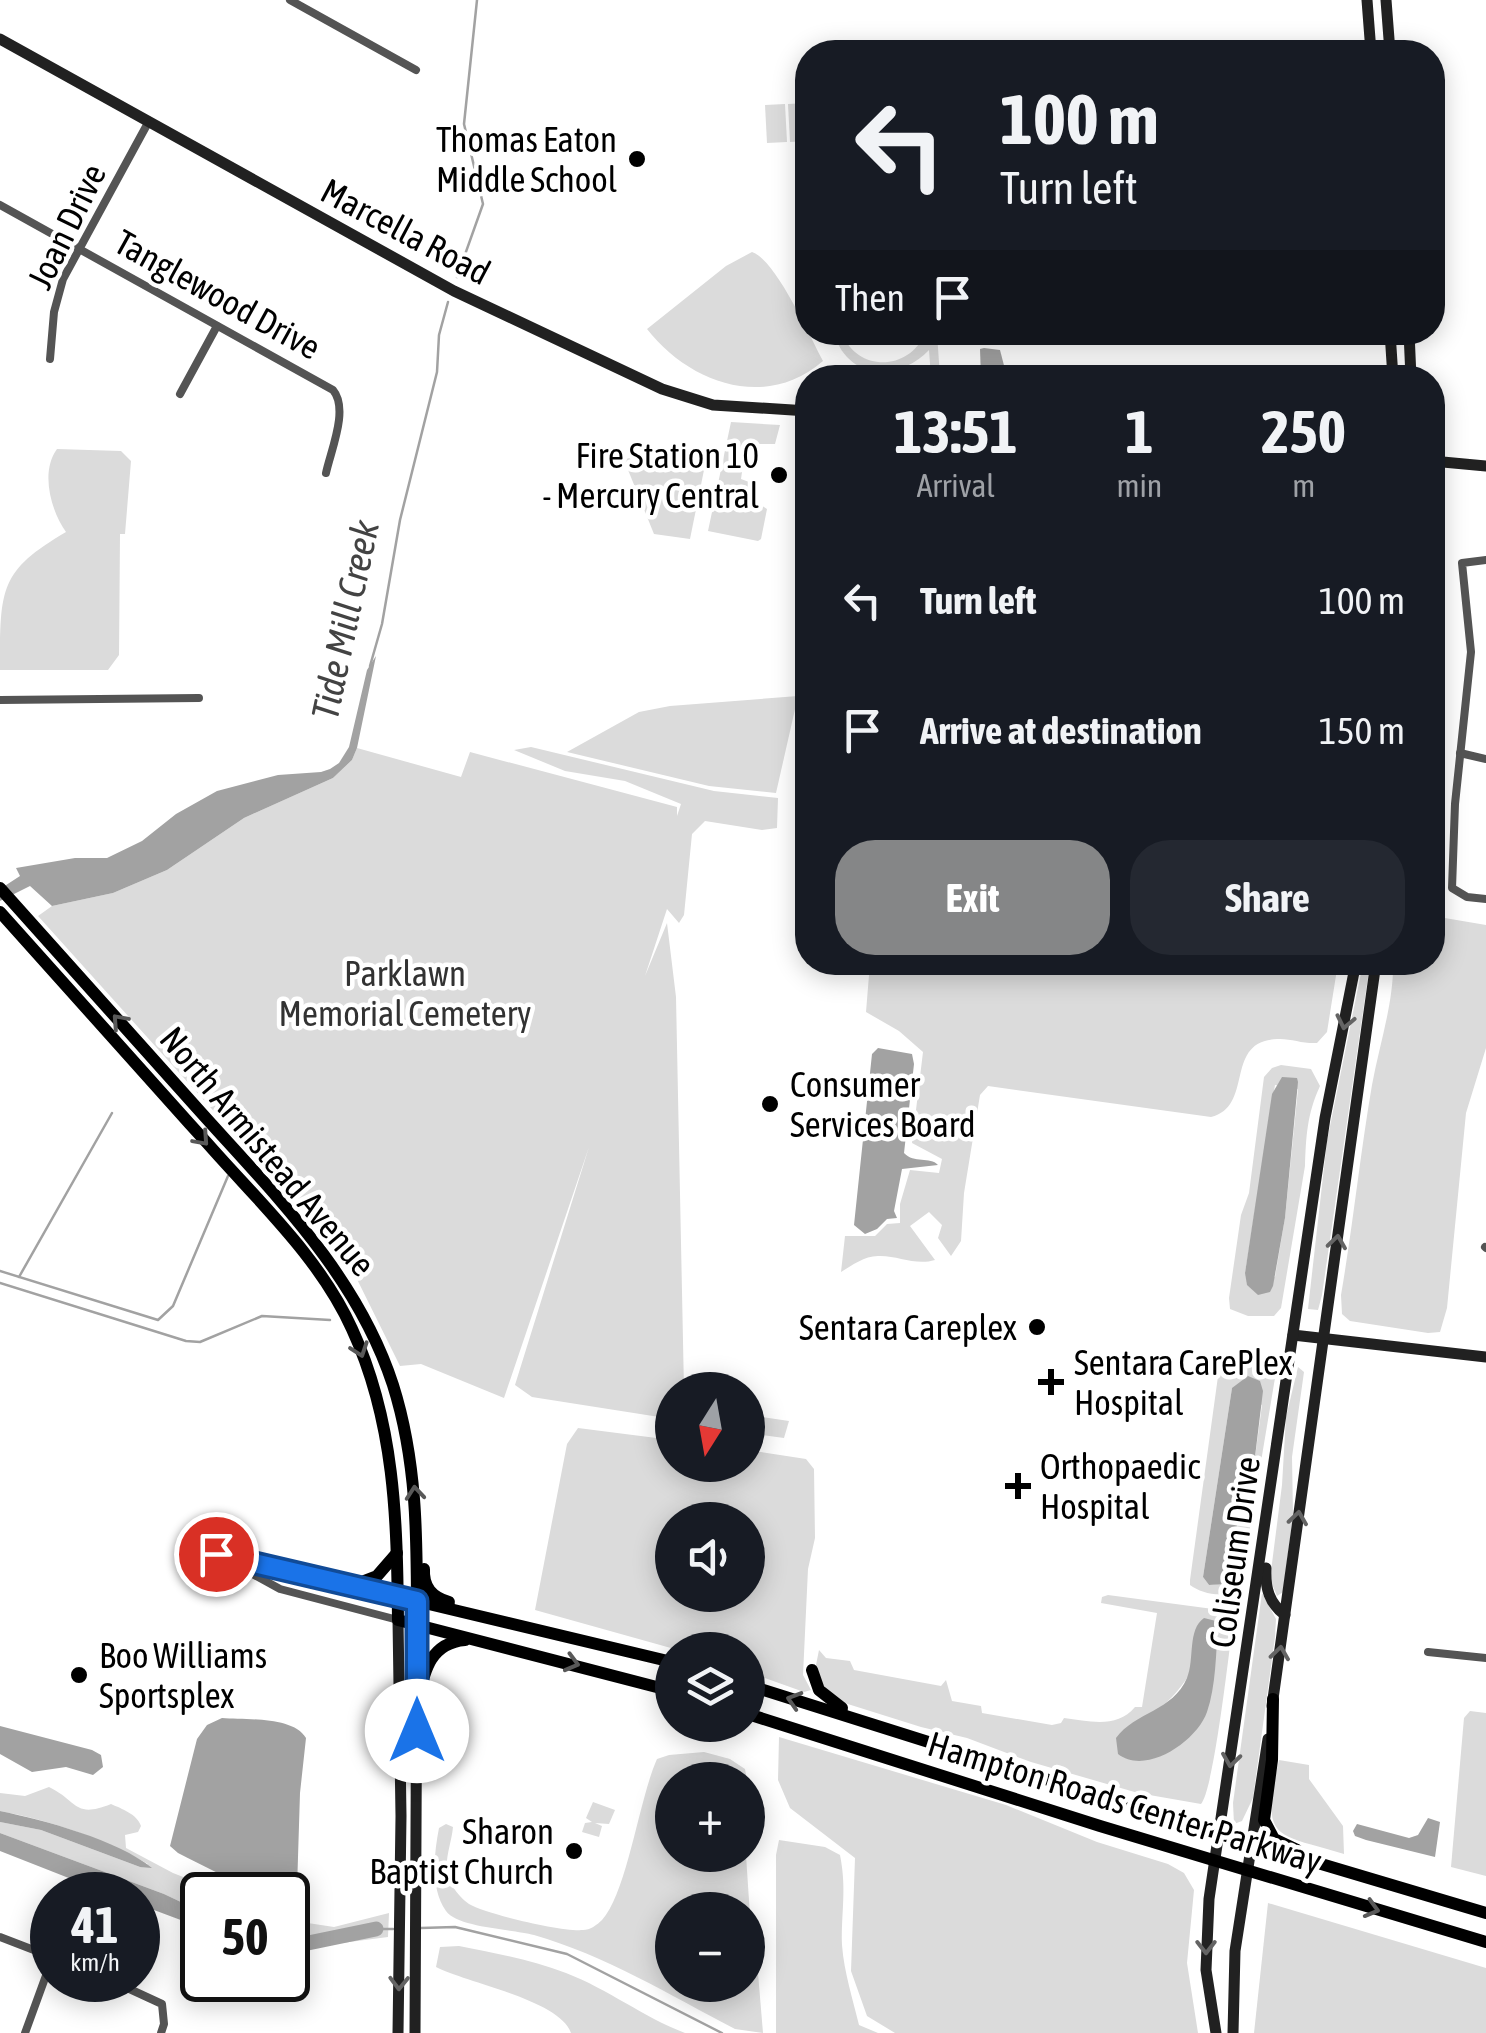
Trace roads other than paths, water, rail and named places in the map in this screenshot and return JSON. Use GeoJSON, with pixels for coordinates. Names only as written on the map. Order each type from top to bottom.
{"type":"FeatureCollection","features":[{"type":"Feature","properties":{"kind":"main road","name":"North Armistead Avenue"},"geometry":{"type":"LineString","coordinates":[[0,888],[298,1221],[340,1276],[368,1323],[392,1384],[411,1461],[417,1540],[417,1625]]}},
{"type":"Feature","properties":{"kind":"main road","name":"North Armistead Avenue"},"geometry":{"type":"LineString","coordinates":[[0,912],[280,1224],[328,1286],[356,1338],[384,1426],[395,1488],[398,1620]]}},
{"type":"Feature","properties":{"kind":"main road"},"geometry":{"type":"LineString","coordinates":[[417,1540],[424,1582],[438,1597],[522,1618],[571,1637]]}},
{"type":"Feature","properties":{"kind":"main road"},"geometry":{"type":"LineString","coordinates":[[352,1586],[377,1576],[397,1553]]}},
{"type":"Feature","properties":{"kind":"main road"},"geometry":{"type":"LineString","coordinates":[[398,1597],[655,1658]]}},
{"type":"Feature","properties":{"kind":"main road"},"geometry":{"type":"LineString","coordinates":[[398,1620],[655,1686]]}},
{"type":"Feature","properties":{"kind":"main road"},"geometry":{"type":"LineString","coordinates":[[417,1703],[428,1662],[436,1651],[456,1641],[478,1639]]}},
{"type":"Feature","properties":{"kind":"main road"},"geometry":{"type":"LineString","coordinates":[[812,1670],[818,1690],[838,1707],[944,1740],[980,1758]]}},
{"type":"Feature","properties":{"kind":"main road","name":"Hampton Roads Center Parkway"},"geometry":{"type":"LineString","coordinates":[[765,1690],[1220,1834],[1486,1913]]}},
{"type":"Feature","properties":{"kind":"main road"},"geometry":{"type":"LineString","coordinates":[[1273,1699],[1272,1760],[1264,1815],[1270,1835],[1285,1846],[1432,1898]]}},
{"type":"Feature","properties":{"kind":"main road","name":"Hampton Roads Center Parkway"},"geometry":{"type":"LineString","coordinates":[[765,1719],[1216,1862],[1486,1942]]}},
{"type":"Feature","properties":{"kind":"street"},"geometry":{"type":"LineString","coordinates":[[290,0],[416,70]]}},
{"type":"Feature","properties":{"kind":"street"},"geometry":{"type":"LineString","coordinates":[[311,12],[318,0]]}},
{"type":"Feature","properties":{"kind":"street"},"geometry":{"type":"LineString","coordinates":[[1367,0],[1370,40]]}},
{"type":"Feature","properties":{"kind":"street"},"geometry":{"type":"LineString","coordinates":[[1386,0],[1389,40]]}},
{"type":"Feature","properties":{"kind":"street","name":"Marcella Road"},"geometry":{"type":"LineString","coordinates":[[0,38],[454,290],[662,389],[713,405],[795,410]]}},
{"type":"Feature","properties":{"kind":"street","name":"Joan Drive"},"geometry":{"type":"LineString","coordinates":[[50,359],[59,289],[149,122]]}},
{"type":"Feature","properties":{"kind":"street","name":"Tanglewood Drive"},"geometry":{"type":"LineString","coordinates":[[0,205],[338,396],[340,410],[326,472]]}},
{"type":"Feature","properties":{"kind":"street"},"geometry":{"type":"LineString","coordinates":[[180,394],[217,326]]}},
{"type":"Feature","properties":{"kind":"street"},"geometry":{"type":"LineString","coordinates":[[1445,462],[1486,466]]}},
{"type":"Feature","properties":{"kind":"street"},"geometry":{"type":"LineString","coordinates":[[1486,560],[1462,563],[1471,652],[1452,888],[1466,896],[1486,898]]}},
{"type":"Feature","properties":{"kind":"street"},"geometry":{"type":"LineString","coordinates":[[0,700],[199,698]]}},
{"type":"Feature","properties":{"kind":"street"},"geometry":{"type":"LineString","coordinates":[[1460,753],[1486,759]]}},
{"type":"Feature","properties":{"kind":"street","name":"Coliseum Drive"},"geometry":{"type":"LineString","coordinates":[[1216,2033],[1206,1952],[1216,1862],[1324,1118],[1353,975]]}},
{"type":"Feature","properties":{"kind":"street","name":"Coliseum Drive"},"geometry":{"type":"LineString","coordinates":[[1233,2033],[1233,1972],[1246,1871],[1374,975]]}},
{"type":"Feature","properties":{"kind":"street"},"geometry":{"type":"LineString","coordinates":[[1293,1335],[1486,1357]]}},
{"type":"Feature","properties":{"kind":"street"},"geometry":{"type":"LineString","coordinates":[[1279,1425],[1277,1495],[1265,1582],[1272,1600],[1285,1615]]}},
{"type":"Feature","properties":{"kind":"street"},"geometry":{"type":"LineString","coordinates":[[398,1597],[216,1554],[280,1589],[398,1620]]}},
{"type":"Feature","properties":{"kind":"street","name":"North Armistead Avenue"},"geometry":{"type":"LineString","coordinates":[[398,1620],[398,2033]]}},
{"type":"Feature","properties":{"kind":"street","name":"North Armistead Avenue"},"geometry":{"type":"LineString","coordinates":[[415,2033],[417,1625]]}},
{"type":"Feature","properties":{"kind":"street"},"geometry":{"type":"LineString","coordinates":[[1428,1652],[1486,1658]]}},
{"type":"Feature","properties":{"kind":"street"},"geometry":{"type":"LineString","coordinates":[[0,1937],[30,1949]]}},
{"type":"Feature","properties":{"kind":"street"},"geometry":{"type":"LineString","coordinates":[[25,2033],[36,2002]]}},
{"type":"Feature","properties":{"kind":"street"},"geometry":{"type":"LineString","coordinates":[[160,2002],[165,2012],[161,2033]]}},
{"type":"Feature","properties":{"kind":"waterway","name":"Tide Mill Creek"},"geometry":{"type":"LineString","coordinates":[[457,277],[483,204],[464,124],[477,0]]}},
{"type":"Feature","properties":{"kind":"waterway","name":"Tide Mill Creek"},"geometry":{"type":"LineString","coordinates":[[370,666],[382,624],[400,520],[437,372],[439,335],[448,302]]}},
{"type":"Feature","properties":{"kind":"waterway"},"geometry":{"type":"LineString","coordinates":[[19,1277],[112,1113]]}},
{"type":"Feature","properties":{"kind":"waterway"},"geometry":{"type":"LineString","coordinates":[[0,1271],[158,1320],[173,1306],[228,1176]]}},
{"type":"Feature","properties":{"kind":"waterway"},"geometry":{"type":"LineString","coordinates":[[0,1283],[186,1341],[200,1342],[262,1316],[330,1320]]}},
{"type":"Feature","properties":{"kind":"waterway","name":"Tide Mill Creek"},"geometry":{"type":"LineString","coordinates":[[421,1928],[455,1927],[567,1954],[722,2033]]}},
{"type":"Feature","properties":{"kind":"waterway","name":"Tide Mill Creek"},"geometry":{"type":"LineString","coordinates":[[376,1929],[393,1929]]}},
{"type":"Feature","properties":{"kind":"waterway","name":"Tide Mill Creek"},"geometry":{"type":"LineString","coordinates":[[310,1943],[376,1929]]}},
{"type":"Feature","properties":{"kind":"place","name":"Thomas Eaton Middle School"},"geometry":{"type":"Point","coordinates":[637,159]}},
{"type":"Feature","properties":{"kind":"place","name":"Fire Station 10 - Mercury Central"},"geometry":{"type":"Point","coordinates":[779,475]}},
{"type":"Feature","properties":{"kind":"place","name":"Consumer Services Board"},"geometry":{"type":"Point","coordinates":[770,1104]}},
{"type":"Feature","properties":{"kind":"place","name":"Sentara Careplex"},"geometry":{"type":"Point","coordinates":[1037,1327]}},
{"type":"Feature","properties":{"kind":"place","name":"Sentara CarePlex Hospital"},"geometry":{"type":"Point","coordinates":[1051,1382]}},
{"type":"Feature","properties":{"kind":"place","name":"Orthopaedic Hospital"},"geometry":{"type":"Point","coordinates":[1018,1486]}},
{"type":"Feature","properties":{"kind":"place","name":"Boo Williams Sportsplex"},"geometry":{"type":"Point","coordinates":[79,1675]}},
{"type":"Feature","properties":{"kind":"place","name":"Sharon Baptist Church"},"geometry":{"type":"Point","coordinates":[574,1851]}},
{"type":"Feature","properties":{"kind":"park label","name":"Parklawn Memorial Cemetery"},"geometry":{"type":"Point","coordinates":[405,993]}}]}
